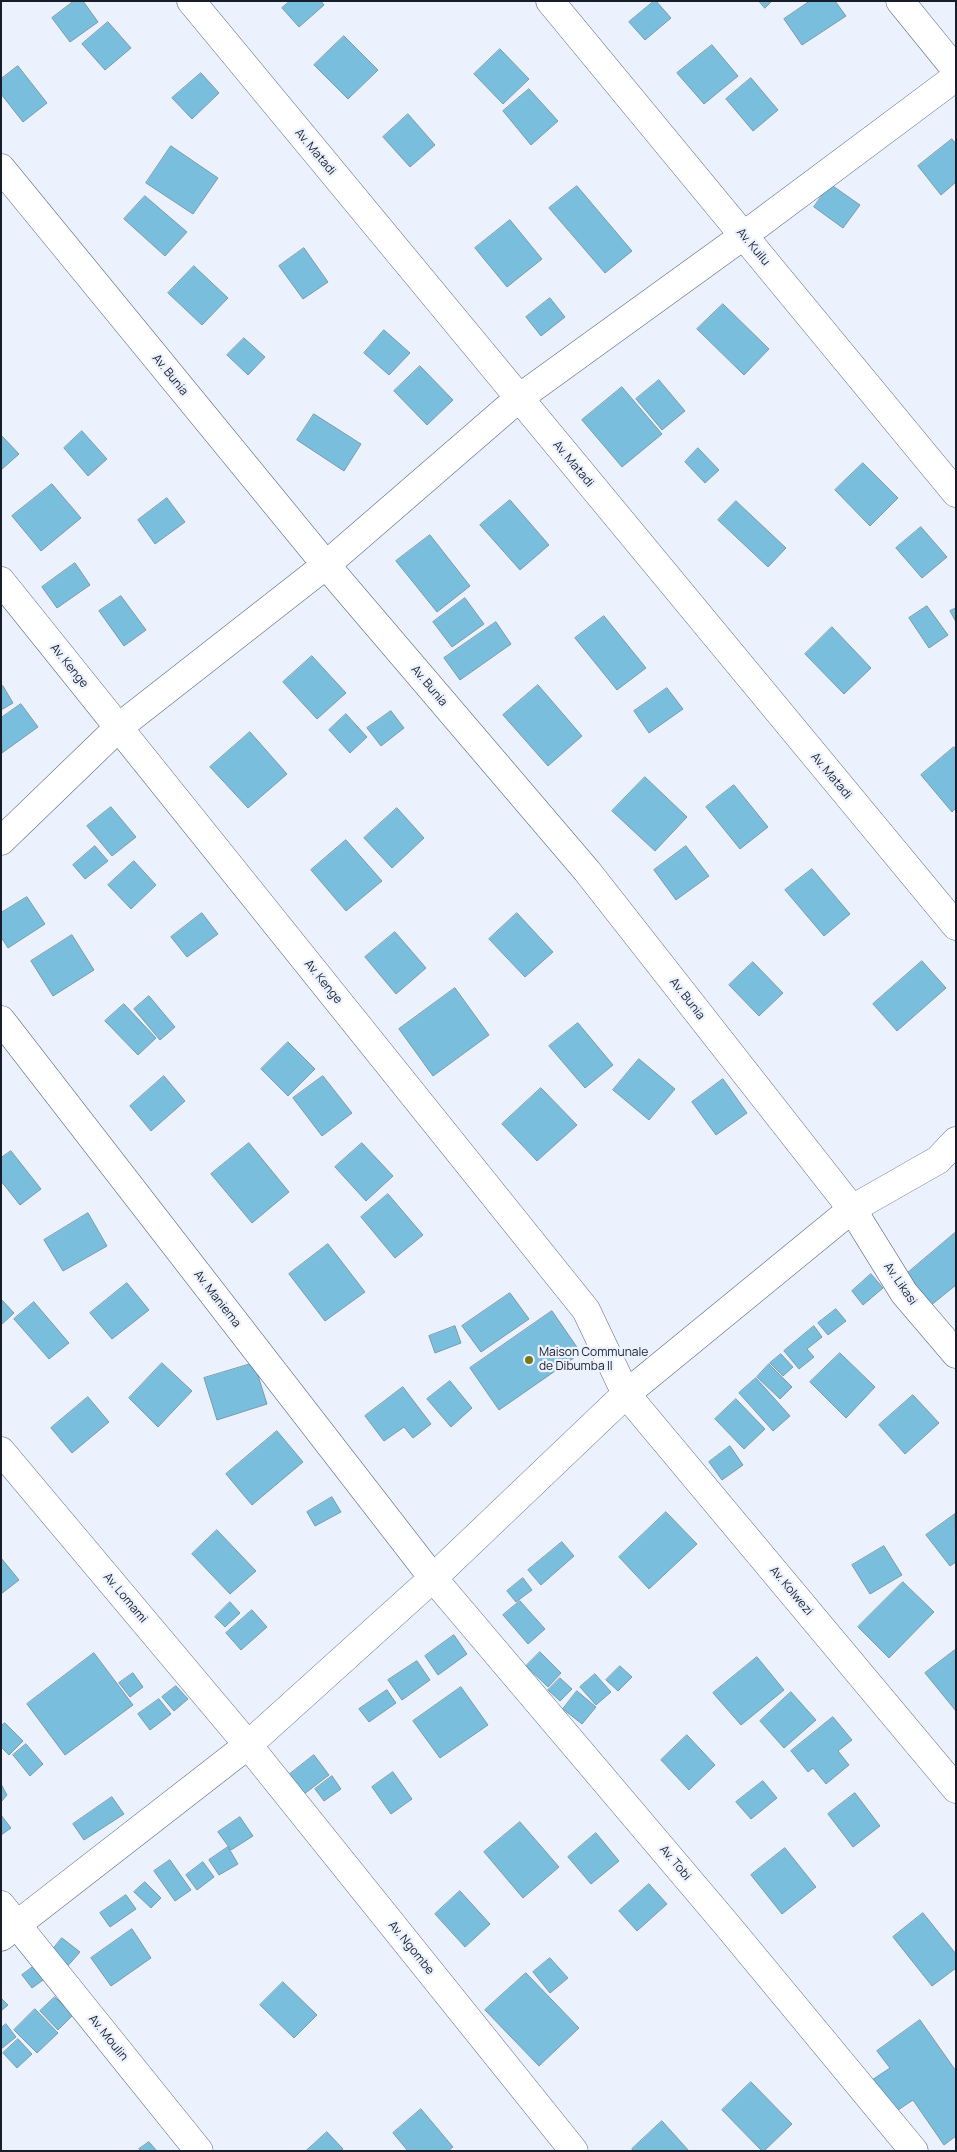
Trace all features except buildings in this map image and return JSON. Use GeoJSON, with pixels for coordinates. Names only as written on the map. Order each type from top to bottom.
{"type":"FeatureCollection","features":[{"type":"Feature","properties":{"kind":"main road","name":"Av. Matadi"},"geometry":{"type":"LineString","coordinates":[[191,1],[956,926]]}},
{"type":"Feature","properties":{"kind":"main road","name":"Av. Kuilu"},"geometry":{"type":"LineString","coordinates":[[550,1],[956,493]]}},
{"type":"Feature","properties":{"kind":"main road"},"geometry":{"type":"LineString","coordinates":[[900,1],[956,70]]}},
{"type":"Feature","properties":{"kind":"main road"},"geometry":{"type":"LineString","coordinates":[[1,841],[119,727],[326,565],[519,398],[743,236],[956,77]]}},
{"type":"Feature","properties":{"kind":"main road","name":"Av. Bunia"},"geometry":{"type":"LineString","coordinates":[[1,168],[326,565],[587,871],[852,1209]]}},
{"type":"Feature","properties":{"kind":"main road","name":"Av. Kenge"},"geometry":{"type":"LineString","coordinates":[[1,581],[586,1310],[626,1394]]}},
{"type":"Feature","properties":{"kind":"main road","name":"Av. Maniema"},"geometry":{"type":"LineString","coordinates":[[1,1020],[433,1578]]}},
{"type":"Feature","properties":{"kind":"main road"},"geometry":{"type":"LineString","coordinates":[[6,1923],[248,1744],[433,1578],[626,1394],[852,1209],[938,1160],[956,1141]]}},
{"type":"Feature","properties":{"kind":"main road","name":"Av. Likasi"},"geometry":{"type":"LineString","coordinates":[[852,1209],[904,1293],[956,1354]]}},
{"type":"Feature","properties":{"kind":"main road","name":"Av. Kolwezi"},"geometry":{"type":"LineString","coordinates":[[626,1394],[956,1789]]}},
{"type":"Feature","properties":{"kind":"main road","name":"Av. Lomami"},"geometry":{"type":"LineString","coordinates":[[1,1451],[248,1744]]}},
{"type":"Feature","properties":{"kind":"main road","name":"Av. Tobi"},"geometry":{"type":"LineString","coordinates":[[433,1578],[727,1925],[914,2151]]}},
{"type":"Feature","properties":{"kind":"main road","name":"Av. Ngombe"},"geometry":{"type":"LineString","coordinates":[[248,1744],[574,2151]]}},
{"type":"Feature","properties":{"kind":"main road","name":"Av. Moulin"},"geometry":{"type":"LineString","coordinates":[[6,1923],[199,2151]]}},
{"type":"Feature","properties":{"kind":"place","name":"Maison Communale de Dibumba II"},"geometry":{"type":"Point","coordinates":[529,1360]}}]}
